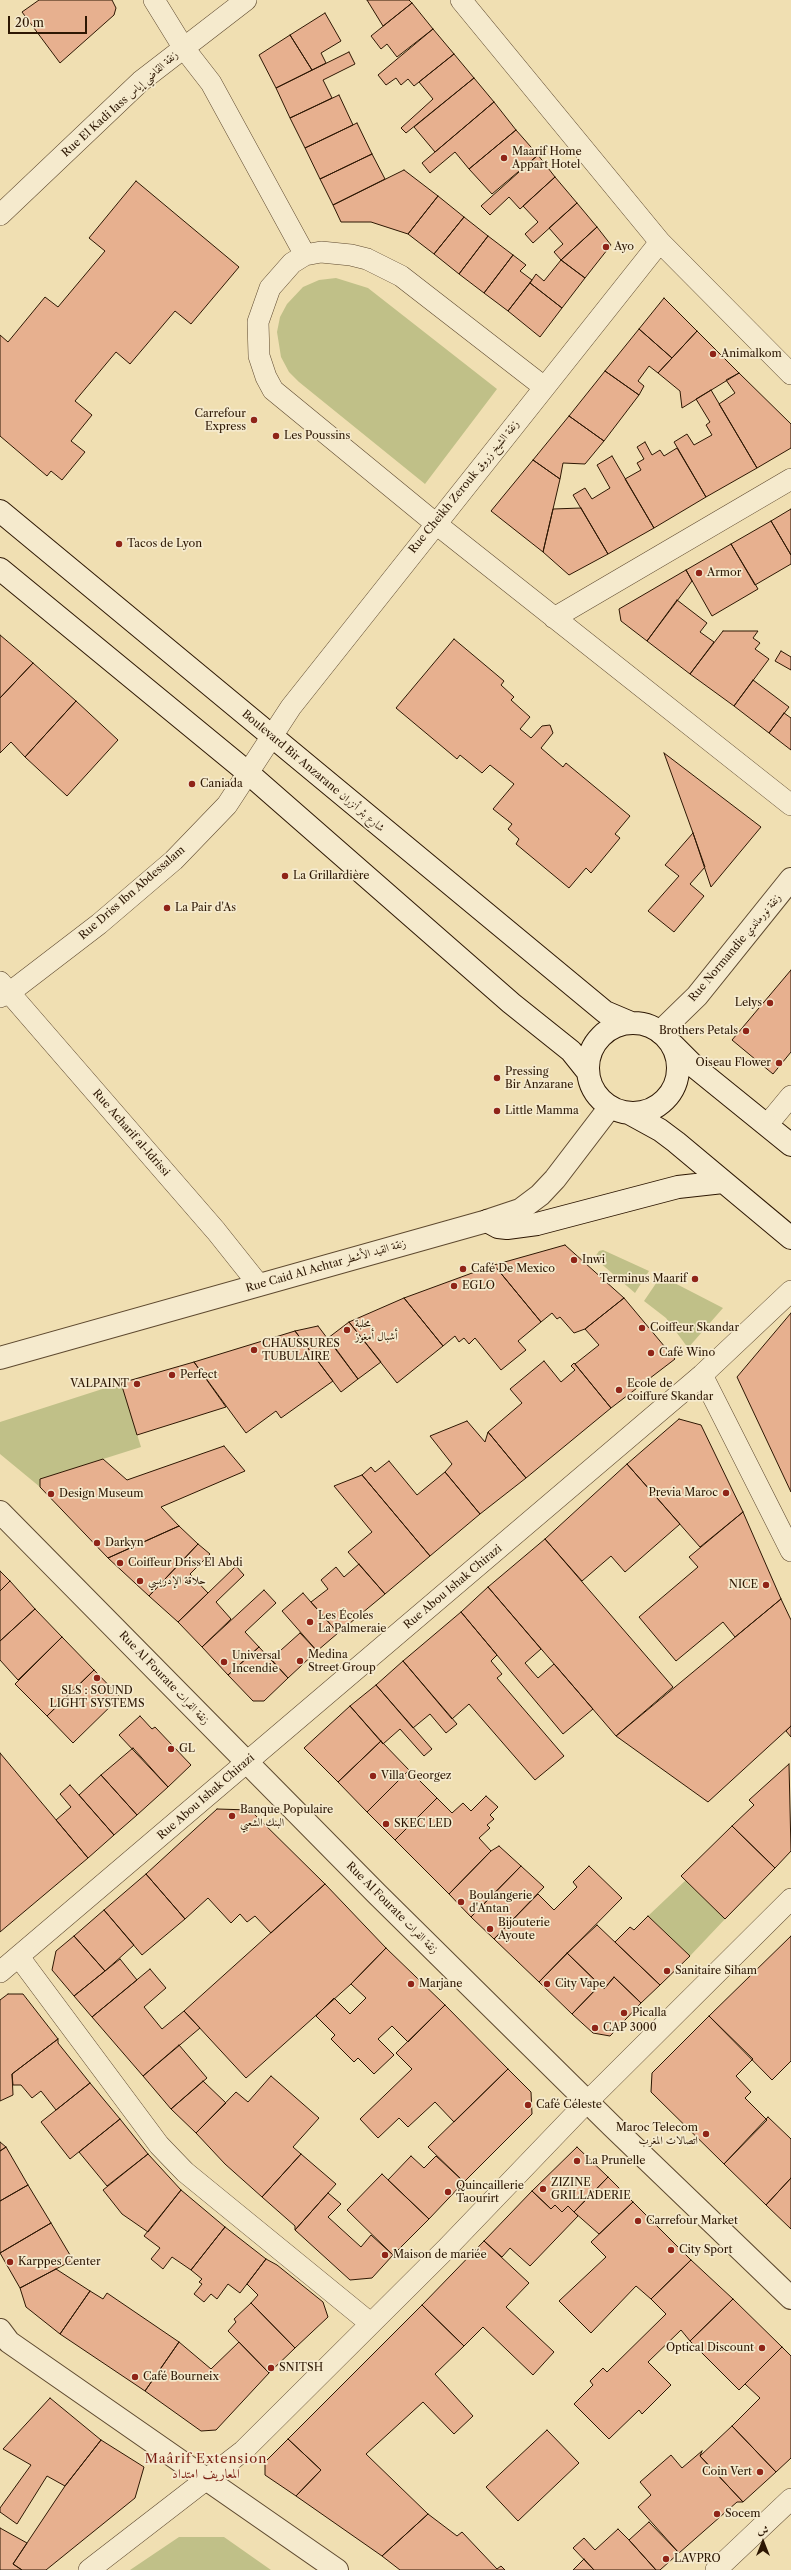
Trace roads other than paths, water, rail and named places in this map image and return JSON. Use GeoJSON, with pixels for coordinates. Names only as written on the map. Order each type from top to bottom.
{"type":"FeatureCollection","features":[{"type":"Feature","properties":{"kind":"main road","name":"Boulevard Bir Anzarane شارع بئر أنزران"},"geometry":{"type":"LineString","coordinates":[[0,511],[605,1012],[631,1023]]}},
{"type":"Feature","properties":{"kind":"main road"},"geometry":{"type":"LineString","coordinates":[[0,570],[247,772],[511,1003],[571,1051],[587,1071],[594,1092],[619,1110],[660,1130],[791,1238]]}},
{"type":"Feature","properties":{"kind":"main road","name":"Rue Normandie زنقة نورماندي"},"geometry":{"type":"LineString","coordinates":[[667,1038],[697,996],[791,879]]}},
{"type":"Feature","properties":{"kind":"main road"},"geometry":{"type":"LineString","coordinates":[[587,1071],[591,1050],[599,1038],[610,1029],[631,1023],[645,1025],[667,1038],[696,1068],[791,1145]]}},
{"type":"Feature","properties":{"kind":"main road"},"geometry":{"type":"LineString","coordinates":[[619,1110],[640,1113],[654,1109],[671,1093],[677,1078],[679,1064],[667,1038]]}},
{"type":"Feature","properties":{"kind":"main road","name":"Rue Caid Al Achtar زنقة القيد الأشطر"},"geometry":{"type":"LineString","coordinates":[[0,1358],[487,1221],[520,1210],[540,1195],[619,1110]]}},
{"type":"Feature","properties":{"kind":"main road"},"geometry":{"type":"LineString","coordinates":[[487,1221],[498,1227],[507,1228],[537,1224],[678,1187],[723,1182]]}},
{"type":"Feature","properties":{"kind":"main road","name":"Rue Al Fourate زنقة الفرات"},"geometry":{"type":"LineString","coordinates":[[0,1512],[377,1894],[587,2102],[791,2298]]}},
{"type":"Feature","properties":{"kind":"main road"},"geometry":{"type":"LineString","coordinates":[[0,2330],[9,2342],[337,2570]]}},
{"type":"Feature","properties":{"kind":"street"},"geometry":{"type":"LineString","coordinates":[[154,0],[183,47],[211,83],[305,255]]}},
{"type":"Feature","properties":{"kind":"street","name":"Rue El Kadi Iass زنقة القاضي إياس"},"geometry":{"type":"LineString","coordinates":[[0,215],[107,112],[183,47],[246,0]]}},
{"type":"Feature","properties":{"kind":"street"},"geometry":{"type":"LineString","coordinates":[[461,0],[660,242],[791,374]]}},
{"type":"Feature","properties":{"kind":"street","name":"Rue Cheikh Zerouk زنقة الشيخ زروق"},"geometry":{"type":"LineString","coordinates":[[247,772],[291,707],[435,523],[660,242]]}},
{"type":"Feature","properties":{"kind":"street"},"geometry":{"type":"LineString","coordinates":[[544,387],[401,276],[367,259],[351,255],[321,252],[305,255],[292,263],[280,274],[270,288],[258,322],[257,346],[269,384],[273,390],[435,523],[791,805]]}},
{"type":"Feature","properties":{"kind":"street"},"geometry":{"type":"LineString","coordinates":[[554,618],[791,479]]}},
{"type":"Feature","properties":{"kind":"street","name":"Rue Driss Ibn Abdessalam"},"geometry":{"type":"LineString","coordinates":[[3,990],[98,924],[174,860],[227,805],[247,772]]}},
{"type":"Feature","properties":{"kind":"street","name":"Rue Acharif al-Idrissi"},"geometry":{"type":"LineString","coordinates":[[3,990],[216,1231],[260,1285]]}},
{"type":"Feature","properties":{"kind":"street"},"geometry":{"type":"LineString","coordinates":[[766,1125],[791,1096]]}},
{"type":"Feature","properties":{"kind":"street","name":"Rue Abou Ishak Chirazi"},"geometry":{"type":"LineString","coordinates":[[0,1972],[702,1375],[791,1291]]}},
{"type":"Feature","properties":{"kind":"street"},"geometry":{"type":"LineString","coordinates":[[702,1375],[791,1551]]}},
{"type":"Feature","properties":{"kind":"street"},"geometry":{"type":"LineString","coordinates":[[89,2570],[208,2480],[243,2451],[450,2244],[587,2102],[791,1899]]}},
{"type":"Feature","properties":{"kind":"street"},"geometry":{"type":"LineString","coordinates":[[19,1957],[159,2145],[185,2172],[370,2323]]}},
{"type":"Feature","properties":{"kind":"street"},"geometry":{"type":"LineString","coordinates":[[716,2570],[791,2499]]}},
{"type":"Feature","properties":{"kind":"place","name":"Maarif Home Appart Hotel"},"geometry":{"type":"Point","coordinates":[504,158]}},
{"type":"Feature","properties":{"kind":"place","name":"Ayo"},"geometry":{"type":"Point","coordinates":[606,247]}},
{"type":"Feature","properties":{"kind":"place","name":"Animalkom"},"geometry":{"type":"Point","coordinates":[713,354]}},
{"type":"Feature","properties":{"kind":"place","name":"Carrefour Express"},"geometry":{"type":"Point","coordinates":[254,420]}},
{"type":"Feature","properties":{"kind":"place","name":"Les Poussins"},"geometry":{"type":"Point","coordinates":[276,436]}},
{"type":"Feature","properties":{"kind":"place","name":"Tacos de Lyon"},"geometry":{"type":"Point","coordinates":[119,544]}},
{"type":"Feature","properties":{"kind":"place","name":"Armor"},"geometry":{"type":"Point","coordinates":[699,573]}},
{"type":"Feature","properties":{"kind":"place","name":"Caniada"},"geometry":{"type":"Point","coordinates":[192,784]}},
{"type":"Feature","properties":{"kind":"place","name":"La Grillardière"},"geometry":{"type":"Point","coordinates":[285,876]}},
{"type":"Feature","properties":{"kind":"place","name":"La Pair d'As"},"geometry":{"type":"Point","coordinates":[167,908]}},
{"type":"Feature","properties":{"kind":"place","name":"Lelys"},"geometry":{"type":"Point","coordinates":[770,1003]}},
{"type":"Feature","properties":{"kind":"place","name":"Brothers Petals"},"geometry":{"type":"Point","coordinates":[746,1031]}},
{"type":"Feature","properties":{"kind":"place","name":"Oiseau Flower"},"geometry":{"type":"Point","coordinates":[779,1063]}},
{"type":"Feature","properties":{"kind":"place","name":"Pressing Bir Anzarane"},"geometry":{"type":"Point","coordinates":[497,1078]}},
{"type":"Feature","properties":{"kind":"place","name":"Little Mamma"},"geometry":{"type":"Point","coordinates":[497,1111]}},
{"type":"Feature","properties":{"kind":"place","name":"Inwi"},"geometry":{"type":"Point","coordinates":[574,1260]}},
{"type":"Feature","properties":{"kind":"place","name":"Café De Mexico"},"geometry":{"type":"Point","coordinates":[463,1269]}},
{"type":"Feature","properties":{"kind":"place","name":"Terminus Maarif"},"geometry":{"type":"Point","coordinates":[695,1279]}},
{"type":"Feature","properties":{"kind":"place","name":"EGLO"},"geometry":{"type":"Point","coordinates":[454,1286]}},
{"type":"Feature","properties":{"kind":"place","name":"Coiffeur Skandar"},"geometry":{"type":"Point","coordinates":[642,1328]}},
{"type":"Feature","properties":{"kind":"place","name":"محلبة أشبال أمغوز"},"geometry":{"type":"Point","coordinates":[347,1330]}},
{"type":"Feature","properties":{"kind":"place","name":"CHAUSSURES TUBULAIRE"},"geometry":{"type":"Point","coordinates":[254,1350]}},
{"type":"Feature","properties":{"kind":"place","name":"Café Wino"},"geometry":{"type":"Point","coordinates":[651,1353]}},
{"type":"Feature","properties":{"kind":"place","name":"Perfect"},"geometry":{"type":"Point","coordinates":[172,1375]}},
{"type":"Feature","properties":{"kind":"place","name":"VALPAINT"},"geometry":{"type":"Point","coordinates":[137,1384]}},
{"type":"Feature","properties":{"kind":"place","name":"Ecole de coiffure Skandar"},"geometry":{"type":"Point","coordinates":[619,1390]}},
{"type":"Feature","properties":{"kind":"place","name":"Previa Maroc"},"geometry":{"type":"Point","coordinates":[726,1493]}},
{"type":"Feature","properties":{"kind":"place","name":"Design Museum"},"geometry":{"type":"Point","coordinates":[51,1494]}},
{"type":"Feature","properties":{"kind":"place","name":"Darkyn"},"geometry":{"type":"Point","coordinates":[97,1543]}},
{"type":"Feature","properties":{"kind":"place","name":"Coiffeur Driss El Abdi"},"geometry":{"type":"Point","coordinates":[120,1563]}},
{"type":"Feature","properties":{"kind":"place","name":"حلاقة الإدريسي"},"geometry":{"type":"Point","coordinates":[140,1581]}},
{"type":"Feature","properties":{"kind":"place","name":"NICE"},"geometry":{"type":"Point","coordinates":[766,1585]}},
{"type":"Feature","properties":{"kind":"place","name":"Les Écoles La Palmeraie"},"geometry":{"type":"Point","coordinates":[310,1622]}},
{"type":"Feature","properties":{"kind":"place","name":"Medina Street Group"},"geometry":{"type":"Point","coordinates":[300,1661]}},
{"type":"Feature","properties":{"kind":"place","name":"Universal Incendie"},"geometry":{"type":"Point","coordinates":[224,1662]}},
{"type":"Feature","properties":{"kind":"place","name":"SLS : SOUND LIGHT SYSTEMS"},"geometry":{"type":"Point","coordinates":[97,1678]}},
{"type":"Feature","properties":{"kind":"place","name":"GL"},"geometry":{"type":"Point","coordinates":[171,1749]}},
{"type":"Feature","properties":{"kind":"place","name":"Villa Georgez"},"geometry":{"type":"Point","coordinates":[373,1776]}},
{"type":"Feature","properties":{"kind":"place","name":"Banque Populaire البنك الشعبي"},"geometry":{"type":"Point","coordinates":[232,1816]}},
{"type":"Feature","properties":{"kind":"place","name":"SKEC LED"},"geometry":{"type":"Point","coordinates":[386,1824]}},
{"type":"Feature","properties":{"kind":"place","name":"Boulangerie d'Antan"},"geometry":{"type":"Point","coordinates":[461,1902]}},
{"type":"Feature","properties":{"kind":"place","name":"Bijouterie Ayoute"},"geometry":{"type":"Point","coordinates":[490,1929]}},
{"type":"Feature","properties":{"kind":"place","name":"Sanitaire Siham"},"geometry":{"type":"Point","coordinates":[667,1971]}},
{"type":"Feature","properties":{"kind":"place","name":"Marjane"},"geometry":{"type":"Point","coordinates":[411,1984]}},
{"type":"Feature","properties":{"kind":"place","name":"City Vape"},"geometry":{"type":"Point","coordinates":[547,1984]}},
{"type":"Feature","properties":{"kind":"place","name":"Picalla"},"geometry":{"type":"Point","coordinates":[624,2013]}},
{"type":"Feature","properties":{"kind":"place","name":"CAP 3000"},"geometry":{"type":"Point","coordinates":[595,2028]}},
{"type":"Feature","properties":{"kind":"place","name":"Café Céleste"},"geometry":{"type":"Point","coordinates":[528,2105]}},
{"type":"Feature","properties":{"kind":"place","name":"Maroc Telecom اتصالات المغرب"},"geometry":{"type":"Point","coordinates":[706,2134]}},
{"type":"Feature","properties":{"kind":"place","name":"La Prunelle"},"geometry":{"type":"Point","coordinates":[577,2161]}},
{"type":"Feature","properties":{"kind":"place","name":"ZIZINE GRILLADERIE"},"geometry":{"type":"Point","coordinates":[543,2189]}},
{"type":"Feature","properties":{"kind":"place","name":"Quincaillerie Taourirt"},"geometry":{"type":"Point","coordinates":[448,2192]}},
{"type":"Feature","properties":{"kind":"place","name":"Carrefour Market"},"geometry":{"type":"Point","coordinates":[638,2221]}},
{"type":"Feature","properties":{"kind":"place","name":"City Sport"},"geometry":{"type":"Point","coordinates":[671,2250]}},
{"type":"Feature","properties":{"kind":"place","name":"Maison de mariée"},"geometry":{"type":"Point","coordinates":[385,2255]}},
{"type":"Feature","properties":{"kind":"place","name":"Karppes Center"},"geometry":{"type":"Point","coordinates":[10,2262]}},
{"type":"Feature","properties":{"kind":"place","name":"Optical Discount"},"geometry":{"type":"Point","coordinates":[762,2348]}},
{"type":"Feature","properties":{"kind":"place","name":"SNITSH"},"geometry":{"type":"Point","coordinates":[271,2368]}},
{"type":"Feature","properties":{"kind":"place","name":"Café Bourneix"},"geometry":{"type":"Point","coordinates":[135,2377]}},
{"type":"Feature","properties":{"kind":"place","name":"Coin Vert"},"geometry":{"type":"Point","coordinates":[760,2472]}},
{"type":"Feature","properties":{"kind":"place","name":"Socem"},"geometry":{"type":"Point","coordinates":[717,2514]}},
{"type":"Feature","properties":{"kind":"place","name":"LAVPRO"},"geometry":{"type":"Point","coordinates":[666,2559]}},
{"type":"Feature","properties":{"kind":"district","name":"Maârif Extension المعاريف امتداد"},"geometry":{"type":"Point","coordinates":[206,2466]}}]}
